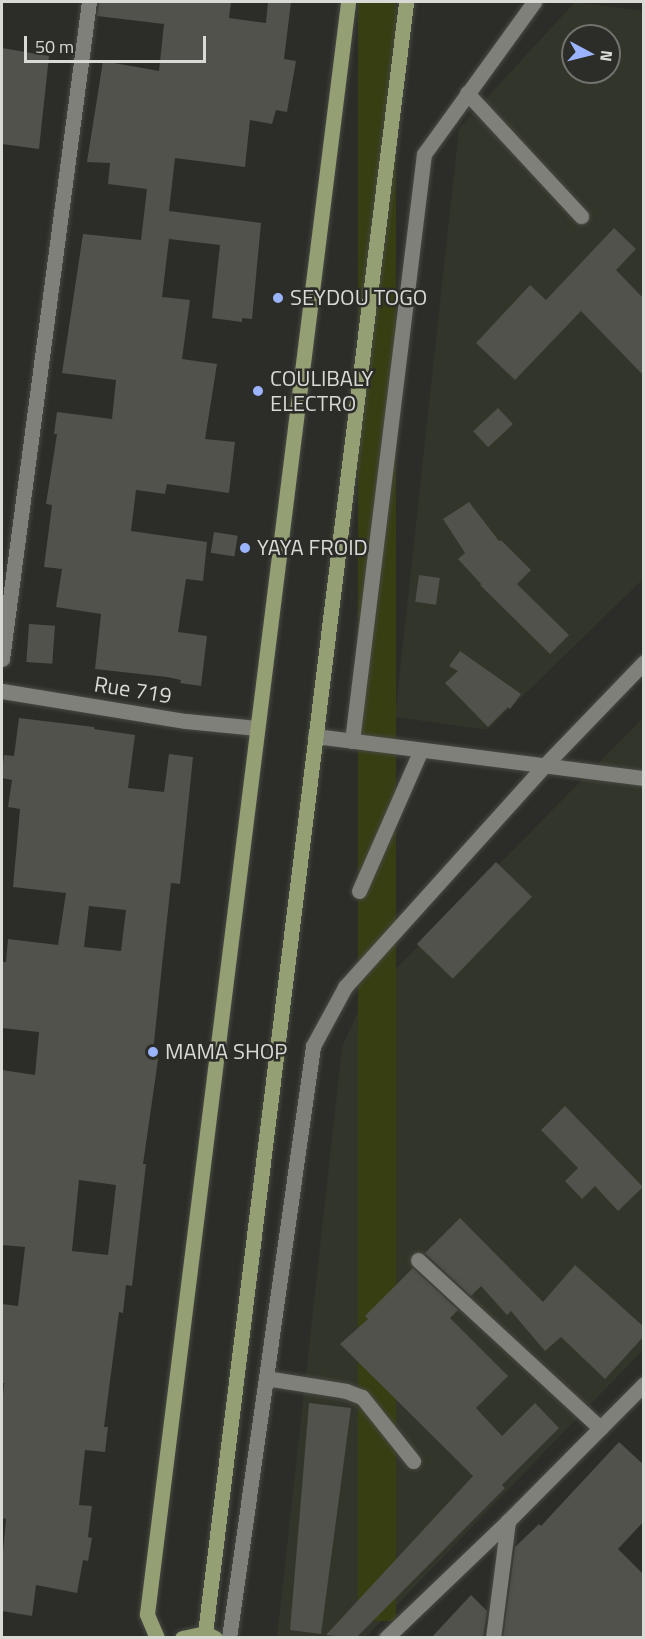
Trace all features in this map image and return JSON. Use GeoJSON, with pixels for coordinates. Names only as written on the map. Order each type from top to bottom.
{"type":"FeatureCollection","features":[{"type":"Feature","properties":{"kind":"main road"},"geometry":{"type":"LineString","coordinates":[[157,1638],[147,1614],[348,2]]}},
{"type":"Feature","properties":{"kind":"main road"},"geometry":{"type":"LineString","coordinates":[[182,1638],[210,1635],[315,736],[406,2]]}},
{"type":"Feature","properties":{"kind":"street"},"geometry":{"type":"LineString","coordinates":[[2,659],[89,2]]}},
{"type":"Feature","properties":{"kind":"street"},"geometry":{"type":"LineString","coordinates":[[352,741],[424,154],[534,2]]}},
{"type":"Feature","properties":{"kind":"street"},"geometry":{"type":"LineString","coordinates":[[467,93],[581,216]]}},
{"type":"Feature","properties":{"kind":"street"},"geometry":{"type":"LineString","coordinates":[[229,1638],[313,1046],[345,987],[544,765],[644,662]]}},
{"type":"Feature","properties":{"kind":"street","name":"Rue 719"},"geometry":{"type":"LineString","coordinates":[[2,691],[186,721],[257,728]]}},
{"type":"Feature","properties":{"kind":"street"},"geometry":{"type":"LineString","coordinates":[[315,736],[644,778]]}},
{"type":"Feature","properties":{"kind":"street"},"geometry":{"type":"LineString","coordinates":[[359,891],[421,750]]}},
{"type":"Feature","properties":{"kind":"street"},"geometry":{"type":"LineString","coordinates":[[418,1260],[600,1428]]}},
{"type":"Feature","properties":{"kind":"street"},"geometry":{"type":"LineString","coordinates":[[266,1377],[346,1391],[362,1397],[413,1461]]}},
{"type":"Feature","properties":{"kind":"street"},"geometry":{"type":"LineString","coordinates":[[386,1638],[508,1521],[644,1384]]}},
{"type":"Feature","properties":{"kind":"street"},"geometry":{"type":"LineString","coordinates":[[493,1638],[508,1521]]}},
{"type":"Feature","properties":{"kind":"shaded area"},"geometry":{"type":"Polygon","coordinates":[[[575,2],[643,11],[643,579],[488,730],[395,717],[459,128],[575,2]]]}},
{"type":"Feature","properties":{"kind":"shaded area"},"geometry":{"type":"Polygon","coordinates":[[[643,718],[643,1350],[366,1637],[277,1637],[342,1047],[362,1003],[643,718]]]}},
{"type":"Feature","properties":{"kind":"green space"},"geometry":{"type":"Polygon","coordinates":[[[358,2],[396,2],[396,1621],[358,1621],[358,2]]]}},
{"type":"Feature","properties":{"kind":"building"},"geometry":{"type":"Polygon","coordinates":[[[99,2],[231,2],[229,18],[266,23],[268,2],[291,2],[284,59],[296,61],[287,112],[276,110],[272,124],[250,120],[245,167],[175,158],[169,211],[261,223],[252,319],[242,318],[242,322],[212,318],[220,245],[169,239],[162,297],[190,300],[182,359],[217,364],[205,439],[235,442],[229,493],[167,484],[165,494],[136,490],[131,531],[207,542],[203,581],[186,579],[178,632],[207,636],[201,686],[180,683],[181,680],[167,677],[95,669],[101,614],[56,607],[62,569],[44,567],[52,505],[46,504],[57,434],[54,434],[57,412],[112,419],[116,380],[62,373],[83,234],[141,240],[147,189],[108,184],[110,163],[87,162],[103,61],[159,71],[164,24],[97,16],[99,2]]]}},
{"type":"Feature","properties":{"kind":"building"},"geometry":{"type":"Polygon","coordinates":[[[2,48],[49,56],[39,149],[2,144],[2,48]]]}},
{"type":"Feature","properties":{"kind":"building"},"geometry":{"type":"Polygon","coordinates":[[[614,228],[636,249],[616,270],[644,299],[644,376],[581,311],[515,380],[476,343],[530,285],[546,300],[614,228]]]}},
{"type":"Feature","properties":{"kind":"building"},"geometry":{"type":"Polygon","coordinates":[[[498,408],[513,424],[488,447],[473,431],[498,408]]]}},
{"type":"Feature","properties":{"kind":"building"},"geometry":{"type":"Polygon","coordinates":[[[469,502],[499,541],[501,540],[531,570],[517,584],[569,635],[550,654],[479,584],[482,585],[458,559],[465,553],[443,519],[469,502]]]}},
{"type":"Feature","properties":{"kind":"building"},"geometry":{"type":"Polygon","coordinates":[[[214,532],[238,536],[234,556],[211,553],[214,532]]]}},
{"type":"Feature","properties":{"kind":"building"},"geometry":{"type":"Polygon","coordinates":[[[419,575],[440,578],[436,605],[415,602],[419,575]]]}},
{"type":"Feature","properties":{"kind":"building"},"geometry":{"type":"Polygon","coordinates":[[[29,624],[55,626],[52,664],[26,662],[29,624]]]}},
{"type":"Feature","properties":{"kind":"building"},"geometry":{"type":"Polygon","coordinates":[[[460,651],[521,694],[510,709],[508,707],[488,727],[445,683],[458,671],[449,666],[460,651]]]}},
{"type":"Feature","properties":{"kind":"building"},"geometry":{"type":"Polygon","coordinates":[[[19,718],[94,727],[94,729],[135,735],[128,788],[164,792],[169,754],[193,757],[180,884],[171,883],[153,1052],[159,1053],[143,1164],[146,1164],[132,1286],[126,1285],[123,1313],[119,1312],[104,1427],[108,1427],[105,1452],[85,1450],[79,1505],[92,1506],[88,1537],[92,1538],[88,1561],[83,1560],[77,1593],[36,1585],[32,1616],[2,1611],[2,1562],[6,1519],[2,1518],[4,1383],[2,1383],[2,1304],[18,1306],[25,1247],[2,1245],[2,1070],[35,1075],[39,1032],[2,1028],[2,962],[6,962],[8,939],[58,945],[66,893],[13,887],[20,809],[8,807],[12,780],[2,778],[2,775],[4,755],[14,756],[19,718]],[[89,906],[84,947],[121,951],[126,910],[89,906]],[[79,1180],[72,1251],[108,1255],[116,1185],[79,1180]]]}},
{"type":"Feature","properties":{"kind":"building"},"geometry":{"type":"Polygon","coordinates":[[[496,862],[532,897],[453,979],[417,944],[496,862]]]}},
{"type":"Feature","properties":{"kind":"building"},"geometry":{"type":"Polygon","coordinates":[[[565,1106],[643,1187],[618,1211],[595,1186],[582,1199],[565,1181],[578,1168],[541,1130],[565,1106]]]}},
{"type":"Feature","properties":{"kind":"building"},"geometry":{"type":"Polygon","coordinates":[[[460,1218],[543,1302],[575,1265],[644,1327],[644,1336],[605,1379],[561,1337],[545,1351],[511,1311],[507,1315],[481,1286],[471,1296],[425,1253],[460,1218]]]}},
{"type":"Feature","properties":{"kind":"building"},"geometry":{"type":"Polygon","coordinates":[[[413,1268],[458,1310],[450,1318],[508,1376],[476,1408],[502,1436],[535,1403],[559,1428],[502,1485],[505,1488],[356,1638],[326,1635],[473,1476],[340,1344],[368,1319],[365,1316],[413,1268]]]}},
{"type":"Feature","properties":{"kind":"building"},"geometry":{"type":"Polygon","coordinates":[[[309,1403],[351,1408],[321,1634],[290,1630],[309,1403]]]}},
{"type":"Feature","properties":{"kind":"building"},"geometry":{"type":"Polygon","coordinates":[[[619,1442],[644,1465],[644,1521],[618,1549],[644,1575],[644,1638],[503,1638],[515,1547],[539,1524],[541,1526],[619,1442]]]}},
{"type":"Feature","properties":{"kind":"building"},"geometry":{"type":"Polygon","coordinates":[[[471,1595],[487,1611],[483,1638],[431,1638],[471,1595]]]}},
{"type":"Feature","properties":{"kind":"place","name":"SEYDOU TOGO"},"geometry":{"type":"Point","coordinates":[278,298]}},
{"type":"Feature","properties":{"kind":"place","name":"COULIBALY ELECTRO"},"geometry":{"type":"Point","coordinates":[258,391]}},
{"type":"Feature","properties":{"kind":"place","name":"YAYA FROID"},"geometry":{"type":"Point","coordinates":[245,548]}},
{"type":"Feature","properties":{"kind":"place","name":"MAMA SHOP"},"geometry":{"type":"Point","coordinates":[153,1052]}}]}
